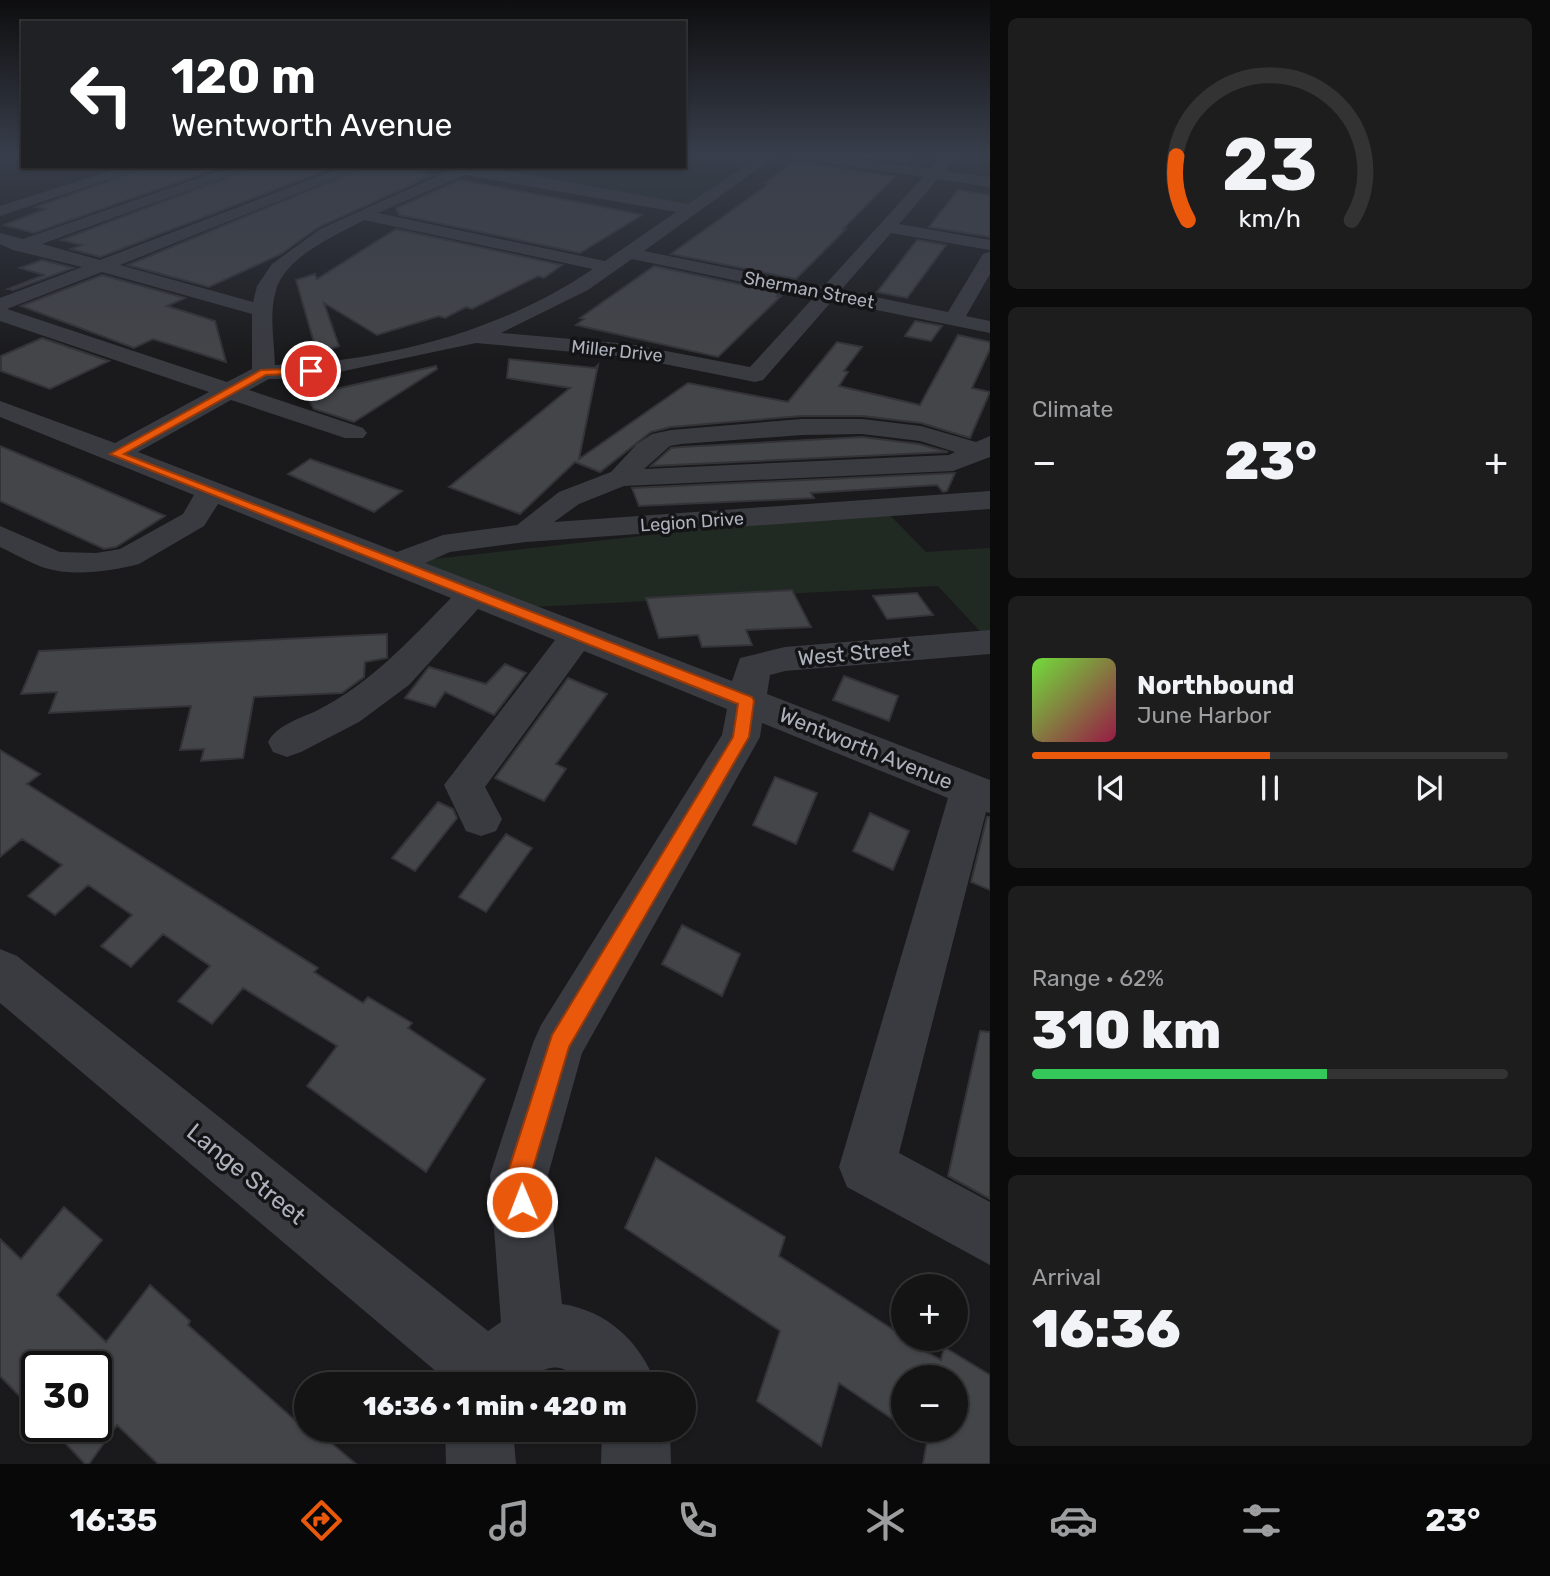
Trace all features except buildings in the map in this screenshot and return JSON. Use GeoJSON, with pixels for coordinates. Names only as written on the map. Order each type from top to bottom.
{"type":"FeatureCollection","features":[{"type":"Feature","properties":{"kind":"street"},"geometry":{"type":"LineString","coordinates":[[0,252],[86,222]]}},
{"type":"Feature","properties":{"kind":"street"},"geometry":{"type":"LineString","coordinates":[[0,306],[215,222]]}},
{"type":"Feature","properties":{"kind":"street"},"geometry":{"type":"LineString","coordinates":[[264,372],[264,311],[267,285],[281,267],[341,222]]}},
{"type":"Feature","properties":{"kind":"street"},"geometry":{"type":"LineString","coordinates":[[425,222],[609,267]]}},
{"type":"Feature","properties":{"kind":"street"},"geometry":{"type":"LineString","coordinates":[[115,454],[264,372],[311,371],[477,336],[550,302],[609,267],[673,222]]}},
{"type":"Feature","properties":{"kind":"street"},"geometry":{"type":"LineString","coordinates":[[827,293],[892,222]]}},
{"type":"Feature","properties":{"kind":"street"},"geometry":{"type":"LineString","coordinates":[[888,227],[990,245]]}},
{"type":"Feature","properties":{"kind":"street"},"geometry":{"type":"LineString","coordinates":[[0,238],[264,311]]}},
{"type":"Feature","properties":{"kind":"street","name":"Sherman Street"},"geometry":{"type":"LineString","coordinates":[[629,253],[990,327]]}},
{"type":"Feature","properties":{"kind":"street"},"geometry":{"type":"LineString","coordinates":[[954,319],[990,258]]}},
{"type":"Feature","properties":{"kind":"street","name":"Miller Drive"},"geometry":{"type":"LineString","coordinates":[[477,336],[520,343],[607,347],[755,375],[827,293]]}},
{"type":"Feature","properties":{"kind":"street"},"geometry":{"type":"LineString","coordinates":[[0,314],[354,433]]}},
{"type":"Feature","properties":{"kind":"street","name":"Wentworth Avenue"},"geometry":{"type":"LineString","coordinates":[[2,410],[980,793]]}},
{"type":"Feature","properties":{"kind":"street"},"geometry":{"type":"LineString","coordinates":[[621,478],[646,450],[674,436],[814,425],[880,426],[985,448]]}},
{"type":"Feature","properties":{"kind":"street"},"geometry":{"type":"LineString","coordinates":[[526,533],[558,503],[581,490],[621,478],[953,463],[985,448]]}},
{"type":"Feature","properties":{"kind":"street"},"geometry":{"type":"LineString","coordinates":[[194,520],[211,491]]}},
{"type":"Feature","properties":{"kind":"street","name":"Legion Drive"},"geometry":{"type":"LineString","coordinates":[[398,563],[443,544],[526,533],[990,500]]}},
{"type":"Feature","properties":{"kind":"street"},"geometry":{"type":"LineString","coordinates":[[2,537],[55,561],[96,562],[128,557],[194,520],[244,503]]}},
{"type":"Feature","properties":{"kind":"street"},"geometry":{"type":"LineString","coordinates":[[287,742],[346,712],[396,676],[474,593]]}},
{"type":"Feature","properties":{"kind":"street"},"geometry":{"type":"LineString","coordinates":[[481,819],[464,785],[578,634]]}},
{"type":"Feature","properties":{"kind":"street","name":"West Street"},"geometry":{"type":"LineString","coordinates":[[747,701],[753,667],[785,659],[990,642]]}},
{"type":"Feature","properties":{"kind":"street"},"geometry":{"type":"LineString","coordinates":[[500,1372],[519,1175],[559,1043],[741,737],[747,701]]}},
{"type":"Feature","properties":{"kind":"street"},"geometry":{"type":"LineString","coordinates":[[980,793],[867,1167],[990,1235]]}},
{"type":"Feature","properties":{"kind":"street","name":"Lange Street"},"geometry":{"type":"LineString","coordinates":[[0,972],[487,1372]]}},
{"type":"Feature","properties":{"kind":"street"},"geometry":{"type":"LineString","coordinates":[[512,1372],[559,1335],[585,1342],[608,1360],[616,1372]]}},
{"type":"Feature","properties":{"kind":"street"},"geometry":{"type":"LineString","coordinates":[[481,1464],[486,1442]]}},
{"type":"Feature","properties":{"kind":"street"},"geometry":{"type":"LineString","coordinates":[[636,1442],[636,1464]]}},
{"type":"Feature","properties":{"kind":"shaded area"},"geometry":{"type":"Polygon","coordinates":[[[884,509],[926,552],[990,548],[990,642],[938,586],[513,608],[398,563],[884,509]]]}},
{"type":"Feature","properties":{"kind":"route"},"geometry":{"type":"LineString","coordinates":[[311,371],[264,372],[115,454],[747,701],[741,737],[559,1043],[519,1175],[522,1202]]}}]}
